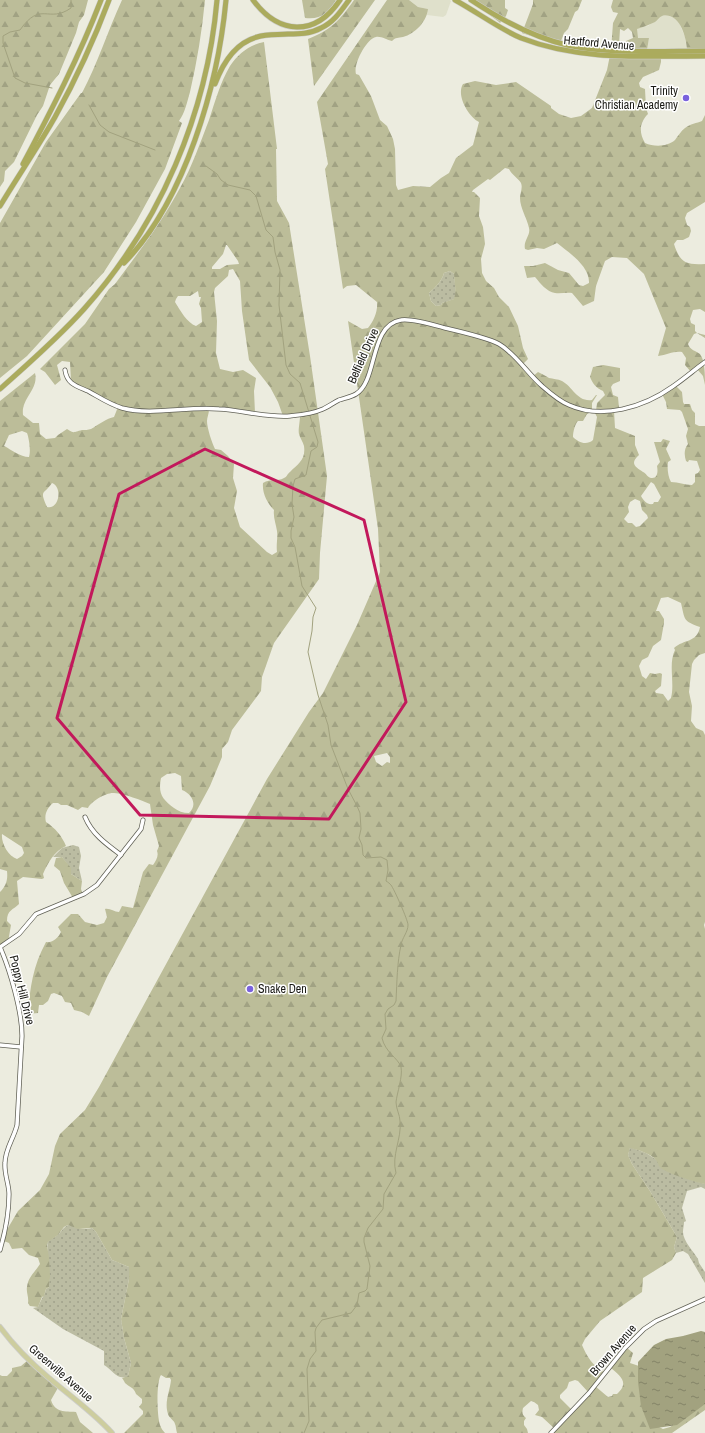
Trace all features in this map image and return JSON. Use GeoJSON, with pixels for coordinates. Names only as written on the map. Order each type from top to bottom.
{"type":"FeatureCollection","features":[{"type":"Feature","properties":{"kind":"highway"},"geometry":{"type":"LineString","coordinates":[[8,194],[49,114],[94,19],[101,0]]}},
{"type":"Feature","properties":{"kind":"highway"},"geometry":{"type":"LineString","coordinates":[[0,206],[35,150],[60,106],[86,55],[110,0]]}},
{"type":"Feature","properties":{"kind":"highway"},"geometry":{"type":"LineString","coordinates":[[0,388],[40,354],[93,299],[134,243],[153,210],[170,177],[193,118],[207,69],[214,31],[217,0]]}},
{"type":"Feature","properties":{"kind":"highway"},"geometry":{"type":"LineString","coordinates":[[112,274],[128,259],[142,241],[166,204],[183,170],[199,129],[206,105],[218,56],[226,0]]}},
{"type":"Feature","properties":{"kind":"highway"},"geometry":{"type":"LineString","coordinates":[[253,0],[262,11],[274,20],[286,25],[300,27],[312,25],[324,19],[340,0]]}},
{"type":"Feature","properties":{"kind":"highway"},"geometry":{"type":"LineString","coordinates":[[206,105],[223,66],[244,43],[250,39],[260,36],[304,33],[318,30],[327,25],[336,17],[349,0]]}},
{"type":"Feature","properties":{"kind":"highway","name":"Hartford Avenue"},"geometry":{"type":"LineString","coordinates":[[455,0],[520,37],[559,50],[580,54],[705,56]]}},
{"type":"Feature","properties":{"kind":"highway","name":"Hartford Avenue"},"geometry":{"type":"LineString","coordinates":[[471,0],[498,18],[514,26],[543,38],[567,45],[603,50],[705,51]]}},
{"type":"Feature","properties":{"kind":"main road","name":"Greenville Avenue"},"geometry":{"type":"LineString","coordinates":[[0,1327],[33,1364],[97,1418],[112,1433]]}},
{"type":"Feature","properties":{"kind":"street","name":"Belfield Drive"},"geometry":{"type":"LineString","coordinates":[[65,370],[66,378],[74,385],[108,402],[128,409],[162,411],[202,408],[292,416],[317,412],[358,393],[366,382],[382,335],[389,326],[400,320],[421,322],[452,329],[500,344],[532,377],[554,395],[568,404],[587,411],[602,411],[632,407],[673,387],[705,362]]}},
{"type":"Feature","properties":{"kind":"street"},"geometry":{"type":"LineString","coordinates":[[85,816],[89,826],[96,836],[121,855]]}},
{"type":"Feature","properties":{"kind":"street"},"geometry":{"type":"LineString","coordinates":[[0,947],[19,934],[36,914],[84,894],[96,886],[141,829],[144,820]]}},
{"type":"Feature","properties":{"kind":"street","name":"Poppy Hill Drive"},"geometry":{"type":"LineString","coordinates":[[0,947],[8,970],[22,1028],[17,1125],[15,1134],[6,1152],[5,1159],[8,1203],[0,1250]]}},
{"type":"Feature","properties":{"kind":"street"},"geometry":{"type":"LineString","coordinates":[[0,1045],[21,1047]]}},
{"type":"Feature","properties":{"kind":"street","name":"Brown Avenue"},"geometry":{"type":"LineString","coordinates":[[551,1433],[589,1393],[626,1348],[644,1329],[656,1321],[705,1299]]}},
{"type":"Feature","properties":{"kind":"highlighted area"},"geometry":{"type":"Polygon","coordinates":[[[205,449],[364,520],[406,702],[329,819],[140,815],[57,718],[119,494],[205,449]]]}},
{"type":"Feature","properties":{"kind":"shaded area"},"geometry":{"type":"Polygon","coordinates":[[[409,0],[451,1],[446,15],[443,17],[427,15],[428,9],[418,7],[409,0]]]}},
{"type":"Feature","properties":{"kind":"shaded area"},"geometry":{"type":"Polygon","coordinates":[[[661,16],[669,16],[678,20],[685,37],[687,51],[647,50],[649,38],[637,38],[637,28],[648,26],[661,16]]]}},
{"type":"Feature","properties":{"kind":"shaded area"},"geometry":{"type":"Polygon","coordinates":[[[450,271],[454,274],[456,293],[455,299],[436,306],[431,301],[429,293],[440,282],[444,273],[450,271]]]}},
{"type":"Feature","properties":{"kind":"shaded area"},"geometry":{"type":"Polygon","coordinates":[[[73,845],[79,847],[81,856],[79,868],[82,881],[71,874],[70,868],[62,857],[53,857],[62,848],[73,845]]]}},
{"type":"Feature","properties":{"kind":"shaded area"},"geometry":{"type":"Polygon","coordinates":[[[630,1147],[646,1153],[685,1178],[705,1184],[705,1189],[701,1187],[687,1191],[682,1208],[686,1221],[684,1222],[683,1235],[705,1272],[705,1283],[688,1254],[683,1251],[676,1253],[674,1247],[677,1237],[632,1164],[628,1155],[630,1147]]]}},
{"type":"Feature","properties":{"kind":"shaded area"},"geometry":{"type":"Polygon","coordinates":[[[68,1225],[82,1229],[92,1228],[96,1232],[112,1260],[129,1267],[129,1279],[121,1319],[124,1338],[131,1363],[128,1376],[118,1376],[104,1365],[104,1351],[63,1329],[33,1308],[38,1307],[46,1289],[49,1287],[48,1242],[68,1225]]]}},
{"type":"Feature","properties":{"kind":"green space"},"geometry":{"type":"Polygon","coordinates":[[[0,0],[88,0],[84,15],[79,22],[59,74],[50,85],[43,106],[14,162],[5,171],[4,181],[0,187],[0,0]]]}},
{"type":"Feature","properties":{"kind":"green space"},"geometry":{"type":"Polygon","coordinates":[[[122,0],[205,0],[193,81],[186,107],[179,121],[182,123],[165,169],[136,222],[104,272],[27,356],[0,378],[0,223],[46,142],[82,93],[122,0]]]}},
{"type":"Feature","properties":{"kind":"green space"},"geometry":{"type":"Polygon","coordinates":[[[302,0],[336,0],[324,15],[315,18],[305,18],[302,0]]]}},
{"type":"Feature","properties":{"kind":"green space"},"geometry":{"type":"Polygon","coordinates":[[[354,0],[375,0],[314,86],[308,39],[323,32],[334,24],[354,0]]]}},
{"type":"Feature","properties":{"kind":"green space"},"geometry":{"type":"Polygon","coordinates":[[[387,0],[409,0],[418,7],[428,9],[423,22],[412,33],[396,38],[392,41],[376,37],[368,42],[358,59],[356,74],[359,75],[371,96],[380,120],[387,126],[393,139],[395,149],[396,185],[398,190],[413,186],[430,187],[449,173],[456,158],[473,145],[479,122],[471,115],[464,105],[461,94],[463,84],[475,81],[496,85],[516,82],[551,106],[551,108],[559,114],[571,118],[581,116],[592,108],[607,70],[611,50],[613,23],[618,13],[613,12],[611,7],[613,0],[705,0],[705,52],[687,52],[684,33],[674,18],[662,16],[655,22],[637,29],[638,38],[649,38],[647,50],[661,51],[659,70],[643,77],[639,83],[640,87],[645,89],[646,108],[648,114],[643,121],[641,128],[645,143],[656,146],[668,144],[675,140],[687,127],[702,121],[705,115],[705,202],[687,213],[685,218],[691,231],[689,237],[683,240],[677,240],[674,244],[681,259],[685,262],[705,264],[705,312],[700,309],[693,310],[690,319],[691,323],[695,325],[695,331],[697,333],[694,334],[688,344],[690,348],[702,357],[705,385],[703,376],[697,369],[691,372],[685,365],[686,358],[682,352],[658,356],[666,328],[644,274],[627,258],[612,257],[605,261],[596,286],[594,301],[583,306],[572,293],[557,293],[549,291],[535,277],[527,278],[524,266],[533,266],[545,263],[558,270],[569,273],[579,285],[583,286],[589,283],[586,271],[578,260],[557,243],[544,249],[525,249],[525,243],[529,231],[520,202],[522,185],[509,169],[505,168],[472,192],[480,198],[479,216],[483,227],[485,244],[481,259],[482,273],[486,281],[494,288],[499,297],[509,307],[518,326],[523,348],[528,359],[522,365],[532,377],[538,372],[549,378],[560,380],[583,399],[592,400],[597,395],[592,403],[592,409],[596,411],[597,403],[605,395],[603,391],[598,389],[592,382],[590,377],[593,367],[603,365],[620,368],[620,381],[613,384],[611,387],[613,395],[618,397],[619,408],[614,411],[615,428],[635,436],[635,445],[639,455],[634,463],[648,477],[651,478],[656,476],[657,466],[660,462],[654,442],[661,442],[663,439],[670,441],[666,449],[671,460],[668,462],[668,475],[671,482],[692,485],[695,482],[695,474],[700,470],[697,461],[686,461],[685,452],[688,444],[686,436],[688,429],[682,412],[680,410],[667,409],[666,402],[662,394],[675,385],[682,392],[684,404],[690,404],[695,413],[695,424],[705,426],[705,653],[699,655],[692,664],[689,692],[692,706],[691,721],[696,728],[703,731],[705,735],[705,1184],[689,1180],[664,1170],[651,1155],[630,1148],[628,1155],[632,1164],[677,1237],[674,1247],[676,1253],[672,1260],[643,1278],[642,1292],[600,1321],[582,1345],[591,1361],[605,1373],[595,1386],[608,1397],[612,1396],[613,1394],[617,1394],[623,1386],[620,1376],[610,1367],[626,1347],[633,1353],[630,1363],[642,1367],[657,1426],[663,1429],[670,1427],[705,1403],[705,1410],[672,1433],[551,1433],[555,1429],[542,1417],[535,1415],[539,1410],[538,1405],[531,1401],[523,1408],[522,1411],[526,1418],[524,1425],[528,1433],[177,1433],[176,1426],[167,1410],[171,1380],[170,1378],[166,1378],[161,1375],[158,1384],[158,1407],[160,1425],[165,1433],[124,1433],[143,1414],[143,1411],[139,1407],[142,1403],[142,1399],[136,1394],[133,1388],[125,1383],[122,1378],[128,1376],[131,1363],[124,1338],[121,1319],[129,1279],[129,1267],[112,1260],[96,1232],[92,1228],[78,1229],[68,1225],[48,1242],[50,1276],[49,1287],[46,1289],[38,1307],[30,1306],[28,1303],[27,1287],[30,1277],[40,1264],[38,1258],[29,1255],[22,1248],[12,1249],[9,1243],[4,1241],[5,1233],[18,1211],[40,1190],[49,1174],[55,1146],[60,1134],[85,1110],[99,1087],[267,779],[309,712],[323,693],[357,625],[380,572],[378,529],[348,321],[362,329],[368,328],[375,316],[377,302],[356,285],[347,286],[343,289],[325,169],[328,164],[317,102],[387,0]],[[628,28],[624,31],[620,29],[619,45],[621,46],[625,44],[626,41],[633,38],[632,32],[628,28]],[[450,271],[444,273],[442,279],[429,293],[431,301],[436,306],[454,299],[455,296],[454,274],[450,271]],[[594,411],[587,414],[583,421],[577,422],[574,428],[573,437],[580,442],[588,443],[593,440],[597,417],[594,411]],[[651,482],[641,496],[646,502],[653,504],[654,502],[658,502],[661,497],[654,484],[651,482]],[[635,499],[630,502],[628,507],[629,512],[624,519],[628,523],[632,523],[636,527],[640,526],[648,518],[642,510],[640,501],[635,499]],[[668,597],[661,598],[656,611],[659,611],[664,619],[661,640],[653,646],[648,657],[642,660],[639,666],[642,676],[646,679],[650,673],[662,674],[661,686],[655,691],[656,693],[663,694],[668,701],[671,698],[672,692],[672,661],[675,650],[674,648],[696,636],[700,627],[690,623],[686,619],[681,603],[668,597]],[[387,753],[374,756],[376,762],[382,766],[387,762],[390,763],[390,757],[387,753]],[[575,1380],[569,1382],[567,1388],[560,1395],[560,1398],[572,1410],[589,1393],[578,1381],[575,1380]]]}},
{"type":"Feature","properties":{"kind":"green space"},"geometry":{"type":"Polygon","coordinates":[[[470,0],[505,0],[505,8],[508,10],[506,16],[500,23],[470,0]]]}},
{"type":"Feature","properties":{"kind":"green space"},"geometry":{"type":"Polygon","coordinates":[[[533,0],[582,0],[561,41],[547,41],[522,33],[533,4],[533,0]]]}},
{"type":"Feature","properties":{"kind":"green space"},"geometry":{"type":"Polygon","coordinates":[[[264,42],[277,149],[277,201],[289,223],[327,476],[319,579],[274,643],[262,677],[261,691],[232,730],[228,742],[222,749],[222,757],[210,786],[107,977],[89,1016],[74,1010],[71,1003],[65,1002],[62,996],[54,993],[51,994],[48,1001],[43,1005],[39,1005],[38,1013],[28,1014],[35,968],[46,942],[51,942],[57,938],[61,932],[58,927],[71,914],[78,914],[85,922],[97,925],[104,923],[107,917],[105,909],[119,912],[122,906],[133,908],[143,872],[149,864],[153,865],[155,862],[159,846],[153,825],[150,804],[146,802],[128,796],[111,793],[92,803],[88,808],[82,807],[78,810],[67,805],[53,803],[46,812],[46,822],[58,832],[66,846],[58,851],[52,858],[43,874],[44,878],[23,877],[17,881],[19,904],[7,917],[7,921],[11,925],[8,942],[0,945],[0,892],[7,880],[7,871],[0,869],[0,401],[35,373],[35,384],[23,409],[23,415],[33,423],[39,423],[40,434],[46,439],[55,438],[67,429],[71,432],[88,430],[105,420],[114,417],[118,407],[73,384],[71,381],[70,362],[62,361],[57,365],[61,380],[55,385],[45,372],[40,369],[85,324],[109,289],[115,284],[158,225],[173,201],[196,155],[226,72],[244,51],[264,42]],[[226,245],[223,254],[212,269],[220,269],[227,265],[239,264],[226,245]],[[233,269],[229,270],[228,276],[215,288],[214,292],[217,321],[216,353],[220,369],[233,372],[243,370],[256,378],[254,391],[255,413],[209,409],[207,424],[215,449],[221,450],[234,464],[233,478],[237,491],[234,508],[240,527],[272,555],[277,552],[277,531],[274,510],[266,498],[263,490],[263,483],[285,478],[303,458],[304,446],[299,436],[300,416],[283,416],[270,387],[249,360],[242,311],[240,281],[233,269]],[[198,291],[190,296],[178,296],[175,302],[187,319],[196,326],[202,322],[201,308],[199,304],[201,297],[199,297],[198,291]],[[22,431],[9,435],[4,446],[19,455],[29,457],[30,445],[27,433],[22,431]],[[52,483],[44,493],[43,497],[47,507],[51,507],[57,502],[58,489],[55,485],[52,483]],[[175,773],[167,774],[161,778],[160,788],[164,799],[177,810],[189,813],[193,807],[193,800],[189,794],[182,790],[181,776],[175,773]],[[2,834],[6,849],[11,855],[17,859],[22,856],[24,853],[22,847],[2,834]]]}},
{"type":"Feature","properties":{"kind":"green space"},"geometry":{"type":"Polygon","coordinates":[[[697,333],[705,335],[705,338],[697,333]]]}},
{"type":"Feature","properties":{"kind":"green space"},"geometry":{"type":"Polygon","coordinates":[[[62,857],[71,868],[71,874],[82,881],[81,889],[83,895],[73,898],[64,883],[60,871],[54,866],[56,858],[62,857]]]}},
{"type":"Feature","properties":{"kind":"green space"},"geometry":{"type":"Polygon","coordinates":[[[28,1360],[59,1386],[51,1400],[55,1407],[64,1411],[76,1412],[80,1422],[93,1433],[0,1433],[0,1375],[7,1376],[12,1371],[12,1368],[21,1366],[28,1360]]]}},
{"type":"Feature","properties":{"kind":"water"},"geometry":{"type":"Polygon","coordinates":[[[701,1331],[705,1332],[705,1404],[677,1425],[650,1429],[641,1406],[638,1382],[638,1362],[654,1345],[666,1339],[701,1331]]]}},
{"type":"Feature","properties":{"kind":"waterway"},"geometry":{"type":"LineString","coordinates":[[52,88],[25,83],[15,78],[3,43],[3,36],[10,32],[20,30],[27,21],[34,16],[39,14],[56,14],[71,8],[71,0]]}},
{"type":"Feature","properties":{"kind":"waterway"},"geometry":{"type":"LineString","coordinates":[[89,105],[100,125],[109,132],[155,150]]}},
{"type":"Feature","properties":{"kind":"waterway"},"geometry":{"type":"LineString","coordinates":[[206,166],[228,185],[250,190],[256,196],[266,230],[273,237],[280,270],[279,305],[286,365],[290,374],[300,383],[318,442],[317,447],[311,451],[306,475],[295,479],[292,504],[294,517],[291,538],[295,547],[302,586],[316,608],[313,617],[308,652],[318,695],[328,725],[331,745],[348,789],[360,813],[361,829],[359,838],[362,845],[363,855],[366,858],[381,857],[387,860],[388,870],[386,881],[391,885],[395,892],[408,925],[400,952],[397,973],[396,1001],[385,1014],[386,1029],[382,1038],[386,1047],[401,1067],[401,1080],[396,1102],[400,1119],[400,1134],[395,1160],[396,1173],[384,1194],[383,1209],[368,1228],[364,1238],[370,1266],[367,1289],[359,1293],[357,1305],[351,1313],[322,1320],[316,1328],[316,1351],[310,1359],[307,1369],[309,1421],[304,1433]]}},
{"type":"Feature","properties":{"kind":"place","name":"Trinity Christian Academy"},"geometry":{"type":"Point","coordinates":[686,98]}},
{"type":"Feature","properties":{"kind":"place","name":"Snake Den"},"geometry":{"type":"Point","coordinates":[250,989]}}]}
